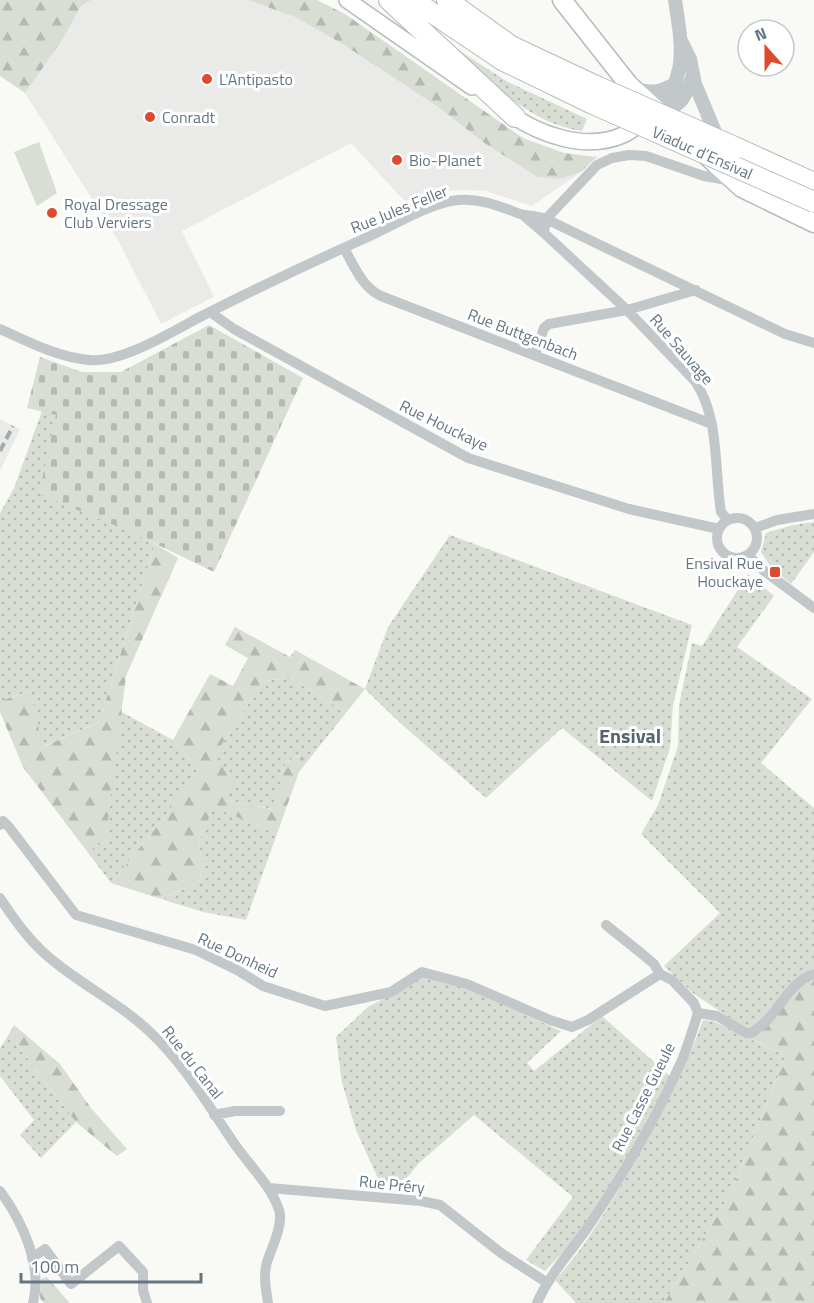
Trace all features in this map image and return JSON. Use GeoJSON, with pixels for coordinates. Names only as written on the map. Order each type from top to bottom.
{"type":"FeatureCollection","features":[{"type":"Feature","properties":{"kind":"highway"},"geometry":{"type":"LineString","coordinates":[[389,0],[515,117]]}},
{"type":"Feature","properties":{"kind":"highway"},"geometry":{"type":"LineString","coordinates":[[413,0],[502,60],[594,94]]}},
{"type":"Feature","properties":{"kind":"highway"},"geometry":{"type":"LineString","coordinates":[[447,0],[512,46],[594,94]]}},
{"type":"Feature","properties":{"kind":"highway"},"geometry":{"type":"LineString","coordinates":[[562,0],[633,88],[733,181],[752,195],[814,223]]}},
{"type":"Feature","properties":{"kind":"highway","name":"Viaduc d’Ensival"},"geometry":{"type":"LineString","coordinates":[[594,94],[779,166]]}},
{"type":"Feature","properties":{"kind":"highway","name":"Viaduc d’Ensival"},"geometry":{"type":"LineString","coordinates":[[594,94],[814,200]]}},
{"type":"Feature","properties":{"kind":"highway"},"geometry":{"type":"LineString","coordinates":[[659,112],[725,157],[814,200]]}},
{"type":"Feature","properties":{"kind":"highway"},"geometry":{"type":"LineString","coordinates":[[779,166],[814,177]]}},
{"type":"Feature","properties":{"kind":"highway"},"geometry":{"type":"LineString","coordinates":[[779,166],[814,183]]}},
{"type":"Feature","properties":{"kind":"main road"},"geometry":{"type":"LineString","coordinates":[[346,0],[515,117],[549,134],[593,142],[625,135],[659,112]]}},
{"type":"Feature","properties":{"kind":"street"},"geometry":{"type":"LineString","coordinates":[[659,112],[669,97],[681,66],[681,41],[675,0]]}},
{"type":"Feature","properties":{"kind":"street"},"geometry":{"type":"LineString","coordinates":[[681,41],[690,59],[701,100],[725,157]]}},
{"type":"Feature","properties":{"kind":"street"},"geometry":{"type":"LineString","coordinates":[[659,112],[678,105],[693,75]]}},
{"type":"Feature","properties":{"kind":"street"},"geometry":{"type":"LineString","coordinates":[[633,88],[649,92],[662,91],[675,84]]}},
{"type":"Feature","properties":{"kind":"street"},"geometry":{"type":"LineString","coordinates":[[544,233],[546,219],[597,165],[612,158],[628,155],[646,156],[704,176],[733,181]]}},
{"type":"Feature","properties":{"kind":"street","name":"Rue Jules Feller"},"geometry":{"type":"LineString","coordinates":[[0,329],[56,353],[91,360],[121,355],[196,320],[272,280],[429,210],[457,200],[494,203],[523,215],[546,219],[785,334],[814,343]]}},
{"type":"Feature","properties":{"kind":"street","name":"Rue Sauvage"},"geometry":{"type":"LineString","coordinates":[[523,215],[627,310],[704,393],[712,424],[719,502],[721,512],[728,520]]}},
{"type":"Feature","properties":{"kind":"street","name":"Rue Buttgenbach"},"geometry":{"type":"LineString","coordinates":[[344,248],[365,285],[372,292],[712,424]]}},
{"type":"Feature","properties":{"kind":"street"},"geometry":{"type":"LineString","coordinates":[[535,354],[544,328],[549,324],[627,310],[696,290]]}},
{"type":"Feature","properties":{"kind":"street","name":"Rue Houckaye"},"geometry":{"type":"LineString","coordinates":[[210,312],[234,329],[468,458],[629,509],[719,529]]}},
{"type":"Feature","properties":{"kind":"street"},"geometry":{"type":"LineString","coordinates":[[755,528],[777,520],[814,514]]}},
{"type":"Feature","properties":{"kind":"street"},"geometry":{"type":"LineString","coordinates":[[743,519],[755,528],[757,543],[748,555],[734,558],[727,555],[718,543],[719,529],[728,520],[743,519]]}},
{"type":"Feature","properties":{"kind":"street"},"geometry":{"type":"LineString","coordinates":[[748,555],[763,570],[814,608]]}},
{"type":"Feature","properties":{"kind":"street","name":"Rue Donheid"},"geometry":{"type":"LineString","coordinates":[[0,825],[3,821],[9,827],[76,915],[196,950],[237,970],[262,986],[325,1005],[391,992],[422,972],[467,984],[550,1020],[573,1027],[588,1020],[660,974]]}},
{"type":"Feature","properties":{"kind":"street","name":"Rue du Canal"},"geometry":{"type":"LineString","coordinates":[[0,898],[22,931],[40,950],[116,1003],[153,1034],[178,1064],[252,1168],[269,1188],[280,1213],[264,1281],[268,1303]]}},
{"type":"Feature","properties":{"kind":"street"},"geometry":{"type":"LineString","coordinates":[[606,925],[641,952],[654,964],[660,974],[672,980],[694,1003],[699,1013],[717,1016],[746,1033],[752,1033],[808,976],[814,974]]}},
{"type":"Feature","properties":{"kind":"street","name":"Rue Casse Gueule"},"geometry":{"type":"LineString","coordinates":[[546,1282],[591,1222],[651,1122],[682,1060],[699,1013]]}},
{"type":"Feature","properties":{"kind":"street"},"geometry":{"type":"LineString","coordinates":[[214,1115],[235,1111],[280,1111]]}},
{"type":"Feature","properties":{"kind":"street","name":"Rue Préry"},"geometry":{"type":"LineString","coordinates":[[269,1188],[409,1200],[440,1205],[501,1253],[546,1282]]}},
{"type":"Feature","properties":{"kind":"street"},"geometry":{"type":"LineString","coordinates":[[0,1191],[12,1207],[31,1253],[36,1278],[33,1303]]}},
{"type":"Feature","properties":{"kind":"street"},"geometry":{"type":"LineString","coordinates":[[31,1253],[45,1249],[71,1284],[119,1246],[143,1272],[143,1290],[147,1303]]}},
{"type":"Feature","properties":{"kind":"street"},"geometry":{"type":"LineString","coordinates":[[539,1298],[546,1282]]}},
{"type":"Feature","properties":{"kind":"shaded area"},"geometry":{"type":"Polygon","coordinates":[[[91,0],[248,0],[295,17],[341,43],[441,109],[483,142],[537,177],[560,179],[581,172],[532,206],[486,191],[465,190],[444,191],[410,207],[351,143],[182,231],[214,297],[161,324],[118,240],[25,93],[63,39],[80,7],[91,0]]]}},
{"type":"Feature","properties":{"kind":"shaded area"},"geometry":{"type":"Polygon","coordinates":[[[0,419],[20,429],[0,471],[0,419]]]}},
{"type":"Feature","properties":{"kind":"green space"},"geometry":{"type":"Polygon","coordinates":[[[0,0],[91,0],[80,7],[63,39],[25,93],[0,76],[0,0]]]}},
{"type":"Feature","properties":{"kind":"green space"},"geometry":{"type":"Polygon","coordinates":[[[248,0],[317,0],[345,14],[523,138],[564,153],[597,157],[581,172],[560,179],[537,177],[483,142],[441,109],[341,43],[295,17],[248,0]]]}},
{"type":"Feature","properties":{"kind":"green space"},"geometry":{"type":"Polygon","coordinates":[[[449,44],[508,82],[587,119],[582,131],[543,119],[526,109],[494,85],[449,44]]]}},
{"type":"Feature","properties":{"kind":"green space"},"geometry":{"type":"Polygon","coordinates":[[[39,142],[57,193],[37,206],[14,152],[39,142]]]}},
{"type":"Feature","properties":{"kind":"green space"},"geometry":{"type":"Polygon","coordinates":[[[209,325],[303,378],[214,572],[133,533],[39,494],[56,415],[27,408],[40,357],[82,372],[121,372],[209,325]]]}},
{"type":"Feature","properties":{"kind":"green space"},"geometry":{"type":"Polygon","coordinates":[[[42,411],[56,414],[133,533],[155,544],[99,722],[42,747],[30,691],[0,701],[0,513],[14,488],[42,411]]]}},
{"type":"Feature","properties":{"kind":"green space"},"geometry":{"type":"Polygon","coordinates":[[[814,522],[814,552],[791,584],[771,567],[761,552],[766,533],[814,522]]]}},
{"type":"Feature","properties":{"kind":"green space"},"geometry":{"type":"Polygon","coordinates":[[[450,535],[692,625],[673,705],[670,748],[652,801],[562,728],[486,798],[365,689],[388,627],[450,535]]]}},
{"type":"Feature","properties":{"kind":"green space"},"geometry":{"type":"Polygon","coordinates":[[[155,544],[178,558],[126,676],[105,844],[94,841],[92,858],[23,767],[0,712],[0,701],[30,691],[43,747],[99,722],[155,544]]]}},
{"type":"Feature","properties":{"kind":"green space"},"geometry":{"type":"Polygon","coordinates":[[[748,574],[774,596],[737,647],[812,699],[761,763],[814,808],[814,967],[745,1028],[694,994],[664,966],[720,913],[641,834],[658,805],[678,746],[679,705],[692,643],[702,646],[748,574]]]}},
{"type":"Feature","properties":{"kind":"green space"},"geometry":{"type":"Polygon","coordinates":[[[235,627],[290,657],[295,650],[365,689],[346,713],[291,678],[263,681],[215,755],[235,783],[224,800],[272,809],[286,762],[301,755],[306,763],[299,772],[277,834],[213,807],[199,843],[203,870],[199,882],[161,899],[111,883],[164,818],[198,769],[173,740],[210,674],[233,686],[248,658],[225,645],[235,627]]]}},
{"type":"Feature","properties":{"kind":"green space"},"geometry":{"type":"Polygon","coordinates":[[[291,678],[346,713],[306,763],[300,755],[286,762],[273,809],[224,800],[215,755],[263,681],[291,678]]]}},
{"type":"Feature","properties":{"kind":"green space"},"geometry":{"type":"Polygon","coordinates":[[[120,711],[173,740],[198,769],[164,818],[111,883],[92,858],[93,841],[105,844],[120,711]]]}},
{"type":"Feature","properties":{"kind":"green space"},"geometry":{"type":"Polygon","coordinates":[[[213,806],[277,834],[246,920],[203,912],[161,899],[199,882],[203,870],[199,843],[213,806]]]}},
{"type":"Feature","properties":{"kind":"green space"},"geometry":{"type":"Polygon","coordinates":[[[811,967],[814,967],[814,1303],[664,1303],[731,1192],[786,1056],[749,1038],[745,1028],[811,967]]]}},
{"type":"Feature","properties":{"kind":"green space"},"geometry":{"type":"Polygon","coordinates":[[[424,977],[448,980],[561,1031],[527,1063],[534,1071],[602,1016],[670,1076],[636,1141],[580,1235],[545,1271],[526,1260],[573,1197],[474,1115],[418,1164],[398,1189],[381,1185],[356,1130],[342,1083],[336,1037],[368,1007],[424,977]]]}},
{"type":"Feature","properties":{"kind":"green space"},"geometry":{"type":"Polygon","coordinates":[[[703,1020],[713,1021],[786,1056],[731,1192],[664,1303],[576,1303],[555,1280],[592,1233],[635,1162],[677,1082],[703,1020]]]}},
{"type":"Feature","properties":{"kind":"green space"},"geometry":{"type":"Polygon","coordinates":[[[14,1025],[60,1064],[91,1108],[127,1149],[117,1156],[76,1122],[9,1034],[14,1025]]]}},
{"type":"Feature","properties":{"kind":"green space"},"geometry":{"type":"Polygon","coordinates":[[[9,1034],[76,1122],[41,1158],[20,1135],[34,1120],[0,1076],[0,1048],[9,1034]]]}},
{"type":"Feature","properties":{"kind":"green space"},"geometry":{"type":"Polygon","coordinates":[[[47,1277],[69,1303],[44,1303],[40,1298],[41,1279],[47,1277]]]}},
{"type":"Feature","properties":{"kind":"railway"},"geometry":{"type":"LineString","coordinates":[[0,451],[13,426]]}},
{"type":"Feature","properties":{"kind":"place","name":"L'Antipasto"},"geometry":{"type":"Point","coordinates":[207,79]}},
{"type":"Feature","properties":{"kind":"place","name":"Conradt"},"geometry":{"type":"Point","coordinates":[150,117]}},
{"type":"Feature","properties":{"kind":"place","name":"Bio-Planet"},"geometry":{"type":"Point","coordinates":[397,160]}},
{"type":"Feature","properties":{"kind":"place","name":"Royal Dressage Club Verviers"},"geometry":{"type":"Point","coordinates":[52,213]}},
{"type":"Feature","properties":{"kind":"place","name":"Ensival Rue Houckaye"},"geometry":{"type":"Point","coordinates":[775,572]}},
{"type":"Feature","properties":{"kind":"district","name":"Ensival"},"geometry":{"type":"Point","coordinates":[630,735]}}]}
